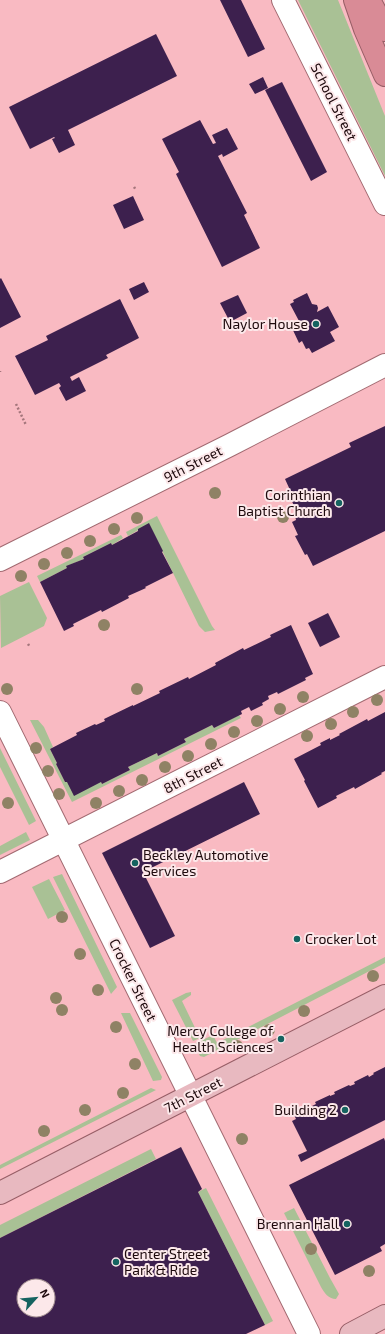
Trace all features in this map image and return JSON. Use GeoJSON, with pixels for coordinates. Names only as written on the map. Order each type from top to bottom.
{"type":"FeatureCollection","features":[{"type":"Feature","properties":{"kind":"highway"},"geometry":{"type":"LineString","coordinates":[[355,0],[365,29],[385,75]]}},
{"type":"Feature","properties":{"kind":"highway"},"geometry":{"type":"LineString","coordinates":[[369,0],[385,30]]}},
{"type":"Feature","properties":{"kind":"main road","name":"7th Street"},"geometry":{"type":"LineString","coordinates":[[0,1193],[385,996]]}},
{"type":"Feature","properties":{"kind":"main road"},"geometry":{"type":"LineString","coordinates":[[351,1334],[385,1316]]}},
{"type":"Feature","properties":{"kind":"street","name":"School Street"},"geometry":{"type":"LineString","coordinates":[[283,0],[385,204]]}},
{"type":"Feature","properties":{"kind":"street","name":"9th Street"},"geometry":{"type":"LineString","coordinates":[[0,560],[385,365]]}},
{"type":"Feature","properties":{"kind":"street","name":"8th Street"},"geometry":{"type":"LineString","coordinates":[[0,872],[385,676]]}},
{"type":"Feature","properties":{"kind":"street","name":"Crocker Street"},"geometry":{"type":"LineString","coordinates":[[0,712],[309,1334]]}},
{"type":"Feature","properties":{"kind":"path"},"geometry":{"type":"LineString","coordinates":[[16,404],[26,425]]}},
{"type":"Feature","properties":{"kind":"green space"},"geometry":{"type":"Polygon","coordinates":[[[298,0],[338,0],[385,116],[385,176],[298,0]]]}},
{"type":"Feature","properties":{"kind":"green space"},"geometry":{"type":"Polygon","coordinates":[[[157,516],[215,630],[205,632],[199,626],[149,524],[128,536],[126,532],[157,516]]]}},
{"type":"Feature","properties":{"kind":"green space"},"geometry":{"type":"Polygon","coordinates":[[[121,535],[123,538],[112,545],[111,543],[83,557],[84,559],[67,566],[67,568],[40,582],[37,576],[121,535]]]}},
{"type":"Feature","properties":{"kind":"green space"},"geometry":{"type":"Polygon","coordinates":[[[29,582],[47,618],[44,626],[1,648],[0,596],[29,582]]]}},
{"type":"Feature","properties":{"kind":"green space"},"geometry":{"type":"Polygon","coordinates":[[[239,715],[241,718],[72,802],[30,720],[38,720],[44,727],[53,747],[50,749],[65,782],[101,782],[102,784],[130,770],[128,767],[157,753],[158,756],[186,742],[184,739],[212,725],[214,728],[239,715]]]}},
{"type":"Feature","properties":{"kind":"green space"},"geometry":{"type":"Polygon","coordinates":[[[0,748],[36,821],[29,825],[0,767],[0,748]]]}},
{"type":"Feature","properties":{"kind":"green space"},"geometry":{"type":"Polygon","coordinates":[[[26,832],[30,840],[0,855],[0,846],[26,832]]]}},
{"type":"Feature","properties":{"kind":"green space"},"geometry":{"type":"Polygon","coordinates":[[[62,874],[117,987],[111,994],[53,877],[62,874]]]}},
{"type":"Feature","properties":{"kind":"green space"},"geometry":{"type":"Polygon","coordinates":[[[49,879],[65,910],[48,919],[32,887],[49,879]]]}},
{"type":"Feature","properties":{"kind":"green space"},"geometry":{"type":"Polygon","coordinates":[[[385,957],[385,963],[204,1057],[200,1056],[194,1044],[213,1035],[217,1043],[385,957]]]}},
{"type":"Feature","properties":{"kind":"green space"},"geometry":{"type":"Polygon","coordinates":[[[191,992],[191,995],[182,1001],[200,1038],[193,1041],[172,1000],[191,992]]]}},
{"type":"Feature","properties":{"kind":"green space"},"geometry":{"type":"Polygon","coordinates":[[[121,1013],[130,1013],[162,1077],[161,1080],[153,1081],[121,1013]]]}},
{"type":"Feature","properties":{"kind":"green space"},"geometry":{"type":"Polygon","coordinates":[[[151,1088],[156,1090],[0,1169],[0,1165],[151,1088]]]}},
{"type":"Feature","properties":{"kind":"green space"},"geometry":{"type":"Polygon","coordinates":[[[151,1149],[156,1159],[0,1238],[0,1225],[151,1149]]]}},
{"type":"Feature","properties":{"kind":"green space"},"geometry":{"type":"Polygon","coordinates":[[[206,1188],[273,1321],[265,1325],[198,1192],[206,1188]]]}},
{"type":"Feature","properties":{"kind":"green space"},"geometry":{"type":"Polygon","coordinates":[[[294,1208],[339,1294],[336,1299],[329,1297],[322,1289],[284,1213],[294,1208]]]}},
{"type":"Feature","properties":{"kind":"building"},"geometry":{"type":"Polygon","coordinates":[[[220,0],[241,0],[265,49],[248,57],[220,0]]]}},
{"type":"Feature","properties":{"kind":"building"},"geometry":{"type":"Polygon","coordinates":[[[156,34],[177,76],[68,130],[75,145],[59,153],[52,139],[55,138],[54,137],[30,149],[9,107],[156,34]]]}},
{"type":"Feature","properties":{"kind":"building"},"geometry":{"type":"Polygon","coordinates":[[[263,77],[268,88],[255,94],[249,84],[263,77]]]}},
{"type":"Feature","properties":{"kind":"building"},"geometry":{"type":"Polygon","coordinates":[[[282,82],[327,172],[311,181],[265,90],[282,82]]]}},
{"type":"Feature","properties":{"kind":"building"},"geometry":{"type":"Polygon","coordinates":[[[200,120],[213,144],[216,143],[212,135],[227,128],[238,149],[223,157],[222,154],[218,156],[247,213],[244,215],[260,248],[222,267],[176,174],[179,172],[162,139],[200,120]]]}},
{"type":"Feature","properties":{"kind":"building"},"geometry":{"type":"Polygon","coordinates":[[[133,196],[144,220],[124,229],[113,205],[133,196]]]}},
{"type":"Feature","properties":{"kind":"building"},"geometry":{"type":"Polygon","coordinates":[[[1,278],[21,317],[0,328],[0,279],[1,278]]]}},
{"type":"Feature","properties":{"kind":"building"},"geometry":{"type":"Polygon","coordinates":[[[144,282],[149,292],[134,300],[129,289],[144,282]]]}},
{"type":"Feature","properties":{"kind":"building","name":"Naylor House"},"geometry":{"type":"Polygon","coordinates":[[[307,293],[312,304],[317,305],[317,312],[328,306],[339,327],[330,332],[335,341],[312,353],[309,348],[306,349],[302,341],[299,343],[291,326],[299,321],[290,304],[294,302],[293,300],[307,293]]]}},
{"type":"Feature","properties":{"kind":"building"},"geometry":{"type":"Polygon","coordinates":[[[238,295],[247,313],[230,322],[220,303],[238,295]]]}},
{"type":"Feature","properties":{"kind":"building"},"geometry":{"type":"Polygon","coordinates":[[[120,299],[139,338],[106,355],[108,358],[70,377],[72,381],[79,377],[86,391],[66,401],[59,388],[61,386],[59,383],[35,395],[15,356],[48,340],[46,336],[120,299]]]}},
{"type":"Feature","properties":{"kind":"building","name":"Corinthian Baptist Church"},"geometry":{"type":"Polygon","coordinates":[[[385,426],[385,531],[313,566],[307,554],[305,555],[295,536],[298,535],[292,522],[296,520],[295,516],[298,514],[287,491],[290,490],[285,479],[351,447],[349,443],[385,426]]]}},
{"type":"Feature","properties":{"kind":"building"},"geometry":{"type":"Polygon","coordinates":[[[149,523],[173,573],[128,596],[129,598],[102,612],[101,610],[73,624],[74,626],[64,631],[40,582],[67,568],[66,566],[84,559],[83,557],[111,543],[112,545],[138,531],[138,529],[149,523]]]}},
{"type":"Feature","properties":{"kind":"building"},"geometry":{"type":"Polygon","coordinates":[[[328,613],[340,637],[320,647],[308,623],[328,613]]]}},
{"type":"Feature","properties":{"kind":"building"},"geometry":{"type":"Polygon","coordinates":[[[291,625],[313,674],[305,678],[306,680],[278,694],[277,692],[268,696],[269,699],[262,703],[263,705],[251,711],[249,707],[241,711],[242,714],[214,728],[212,725],[184,739],[186,742],[158,756],[157,753],[128,767],[130,770],[102,784],[101,782],[74,796],[67,782],[65,782],[50,749],[77,735],[76,733],[105,721],[104,719],[160,693],[159,691],[188,677],[189,679],[216,665],[215,663],[243,648],[244,650],[271,637],[270,635],[291,625]]]}},
{"type":"Feature","properties":{"kind":"building"},"geometry":{"type":"Polygon","coordinates":[[[385,712],[385,771],[355,789],[354,787],[336,796],[337,798],[318,808],[294,759],[321,745],[320,743],[330,738],[330,740],[367,719],[368,721],[385,712]]]}},
{"type":"Feature","properties":{"kind":"building","name":"Beckley Automotive Services"},"geometry":{"type":"Polygon","coordinates":[[[244,782],[260,814],[143,872],[175,936],[150,948],[102,853],[244,782]]]}},
{"type":"Feature","properties":{"kind":"building","name":"Building 2"},"geometry":{"type":"Polygon","coordinates":[[[385,1067],[385,1120],[301,1162],[298,1155],[307,1151],[292,1121],[296,1119],[294,1115],[316,1104],[315,1102],[335,1094],[334,1092],[349,1085],[355,1084],[354,1082],[368,1075],[369,1077],[374,1074],[373,1073],[385,1067]]]}},
{"type":"Feature","properties":{"kind":"building","name":"Brennan Hall"},"geometry":{"type":"Polygon","coordinates":[[[384,1138],[385,1244],[380,1247],[382,1251],[335,1275],[289,1185],[384,1138]]]}},
{"type":"Feature","properties":{"kind":"building","name":"Center Street Park & Ride"},"geometry":{"type":"Polygon","coordinates":[[[181,1147],[202,1189],[198,1192],[265,1325],[246,1334],[0,1334],[0,1238],[181,1147]]]}},
{"type":"Feature","properties":{"kind":"place","name":"Naylor House"},"geometry":{"type":"Point","coordinates":[316,324]}},
{"type":"Feature","properties":{"kind":"place","name":"Corinthian Baptist Church"},"geometry":{"type":"Point","coordinates":[339,503]}},
{"type":"Feature","properties":{"kind":"place","name":"Beckley Automotive Services"},"geometry":{"type":"Point","coordinates":[135,863]}},
{"type":"Feature","properties":{"kind":"place","name":"Crocker Lot"},"geometry":{"type":"Point","coordinates":[297,939]}},
{"type":"Feature","properties":{"kind":"place","name":"Mercy College of Health Sciences"},"geometry":{"type":"Point","coordinates":[281,1039]}},
{"type":"Feature","properties":{"kind":"place","name":"Building 2"},"geometry":{"type":"Point","coordinates":[345,1110]}},
{"type":"Feature","properties":{"kind":"place","name":"Brennan Hall"},"geometry":{"type":"Point","coordinates":[347,1224]}},
{"type":"Feature","properties":{"kind":"place","name":"Center Street Park & Ride"},"geometry":{"type":"Point","coordinates":[116,1262]}}]}
